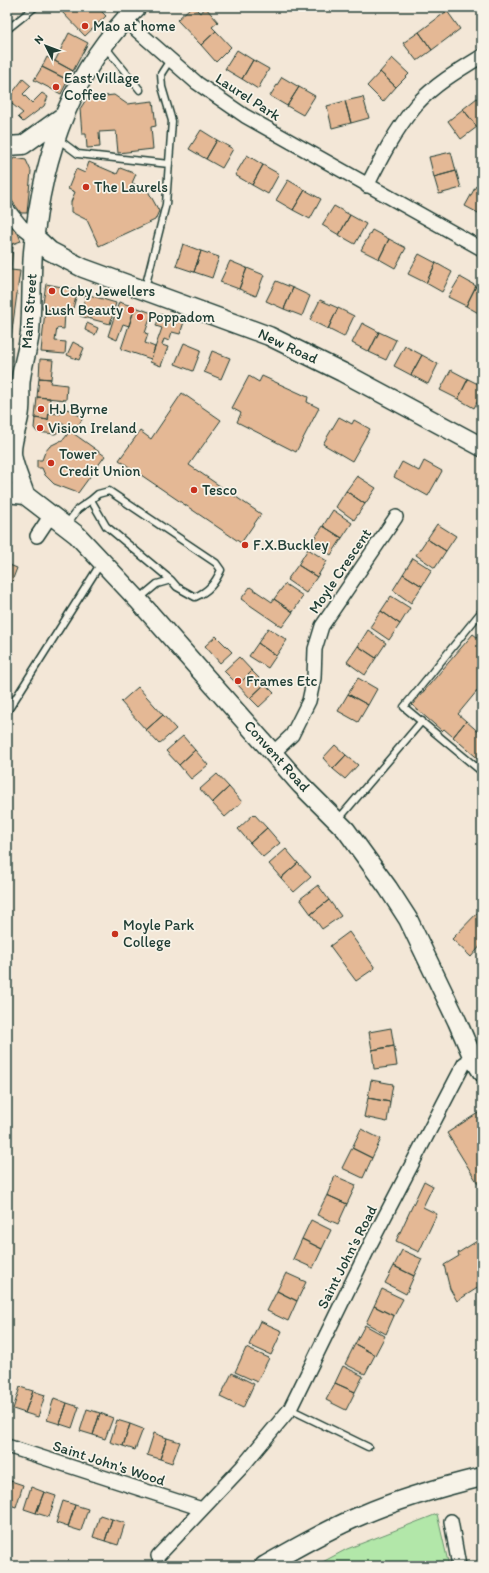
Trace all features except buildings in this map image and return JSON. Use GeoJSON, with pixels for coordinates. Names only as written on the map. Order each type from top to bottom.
{"type":"FeatureCollection","features":[{"type":"Feature","properties":{"kind":"street"},"geometry":{"type":"LineString","coordinates":[[15,145],[51,134],[62,117],[83,76],[103,45],[130,13]]}},
{"type":"Feature","properties":{"kind":"street","name":"Laurel Park"},"geometry":{"type":"LineString","coordinates":[[130,13],[170,60],[197,83],[245,116],[367,186],[482,249]]}},
{"type":"Feature","properties":{"kind":"street"},"geometry":{"type":"LineString","coordinates":[[367,186],[400,127],[417,105],[435,88],[482,56]]}},
{"type":"Feature","properties":{"kind":"street","name":"Main Street"},"geometry":{"type":"LineString","coordinates":[[25,495],[9,457],[14,410],[26,356],[30,328],[31,274],[34,244],[51,134]]}},
{"type":"Feature","properties":{"kind":"street"},"geometry":{"type":"LineString","coordinates":[[15,145],[41,158],[46,168]]}},
{"type":"Feature","properties":{"kind":"street"},"geometry":{"type":"LineString","coordinates":[[7,209],[34,244]]}},
{"type":"Feature","properties":{"kind":"street","name":"New Road"},"geometry":{"type":"LineString","coordinates":[[34,244],[83,268],[144,289],[269,336],[342,372],[482,447]]}},
{"type":"Feature","properties":{"kind":"street","name":"New Road"},"geometry":{"type":"LineString","coordinates":[[31,274],[46,265],[83,268]]}},
{"type":"Feature","properties":{"kind":"street"},"geometry":{"type":"LineString","coordinates":[[7,493],[25,495]]}},
{"type":"Feature","properties":{"kind":"street","name":"Convent Road"},"geometry":{"type":"LineString","coordinates":[[25,495],[58,520],[102,562],[138,600],[301,785],[346,830],[388,888],[408,919],[477,1065]]}},
{"type":"Feature","properties":{"kind":"street","name":"Moyle Crescent"},"geometry":{"type":"LineString","coordinates":[[273,753],[292,735],[309,701],[314,678],[314,649],[322,626],[396,517]]}},
{"type":"Feature","properties":{"kind":"street"},"geometry":{"type":"LineString","coordinates":[[38,536],[58,520]]}},
{"type":"Feature","properties":{"kind":"street","name":"Saint John's Road"},"geometry":{"type":"LineString","coordinates":[[202,1510],[242,1467],[290,1409],[371,1243],[464,1064],[477,1065]]}},
{"type":"Feature","properties":{"kind":"street","name":"Saint John's Wood"},"geometry":{"type":"LineString","coordinates":[[7,1446],[202,1510]]}},
{"type":"Feature","properties":{"kind":"street"},"geometry":{"type":"LineString","coordinates":[[264,1566],[301,1544],[361,1515],[420,1493],[482,1477]]}},
{"type":"Feature","properties":{"kind":"street"},"geometry":{"type":"LineString","coordinates":[[158,1556],[202,1510]]}},
{"type":"Feature","properties":{"kind":"street"},"geometry":{"type":"LineString","coordinates":[[451,1520],[459,1566]]}},
{"type":"Feature","properties":{"kind":"lane"},"geometry":{"type":"LineString","coordinates":[[9,28],[34,7]]}},
{"type":"Feature","properties":{"kind":"lane"},"geometry":{"type":"LineString","coordinates":[[103,45],[140,90]]}},
{"type":"Feature","properties":{"kind":"lane"},"geometry":{"type":"LineString","coordinates":[[144,289],[166,204],[172,121],[162,87],[161,74],[170,60]]}},
{"type":"Feature","properties":{"kind":"lane"},"geometry":{"type":"LineString","coordinates":[[51,134],[78,154],[169,164]]}},
{"type":"Feature","properties":{"kind":"lane"},"geometry":{"type":"LineString","coordinates":[[58,520],[78,510],[98,494],[109,491],[216,563],[221,570],[216,581],[205,593],[195,597],[177,587],[171,580],[106,526],[91,500]]}},
{"type":"Feature","properties":{"kind":"lane"},"geometry":{"type":"LineString","coordinates":[[7,712],[102,562]]}},
{"type":"Feature","properties":{"kind":"lane"},"geometry":{"type":"LineString","coordinates":[[138,600],[157,584],[171,580]]}},
{"type":"Feature","properties":{"kind":"lane"},"geometry":{"type":"LineString","coordinates":[[482,612],[404,707],[482,772]]}},
{"type":"Feature","properties":{"kind":"lane"},"geometry":{"type":"LineString","coordinates":[[337,821],[422,721]]}},
{"type":"Feature","properties":{"kind":"lane"},"geometry":{"type":"LineString","coordinates":[[290,1409],[368,1447]]}},
{"type":"Feature","properties":{"kind":"green space"},"geometry":{"type":"Polygon","coordinates":[[[437,1514],[449,1566],[315,1566],[347,1549],[437,1514]]]}},
{"type":"Feature","properties":{"kind":"place","name":"Mao at home"},"geometry":{"type":"Point","coordinates":[85,26]}},
{"type":"Feature","properties":{"kind":"place","name":"East Village Coffee"},"geometry":{"type":"Point","coordinates":[56,87]}},
{"type":"Feature","properties":{"kind":"place","name":"The Laurels"},"geometry":{"type":"Point","coordinates":[86,187]}},
{"type":"Feature","properties":{"kind":"place","name":"Coby Jewellers"},"geometry":{"type":"Point","coordinates":[52,291]}},
{"type":"Feature","properties":{"kind":"place","name":"Lush Beauty"},"geometry":{"type":"Point","coordinates":[131,310]}},
{"type":"Feature","properties":{"kind":"place","name":"Poppadom"},"geometry":{"type":"Point","coordinates":[140,317]}},
{"type":"Feature","properties":{"kind":"place","name":"HJ Byrne"},"geometry":{"type":"Point","coordinates":[41,409]}},
{"type":"Feature","properties":{"kind":"place","name":"Vision Ireland"},"geometry":{"type":"Point","coordinates":[40,428]}},
{"type":"Feature","properties":{"kind":"place","name":"Tower Credit Union"},"geometry":{"type":"Point","coordinates":[51,463]}},
{"type":"Feature","properties":{"kind":"place","name":"Tesco"},"geometry":{"type":"Point","coordinates":[194,490]}},
{"type":"Feature","properties":{"kind":"place","name":"F.X.Buckley"},"geometry":{"type":"Point","coordinates":[245,545]}},
{"type":"Feature","properties":{"kind":"place","name":"Frames Etc"},"geometry":{"type":"Point","coordinates":[238,681]}},
{"type":"Feature","properties":{"kind":"place","name":"Moyle Park College"},"geometry":{"type":"Point","coordinates":[115,934]}}]}
